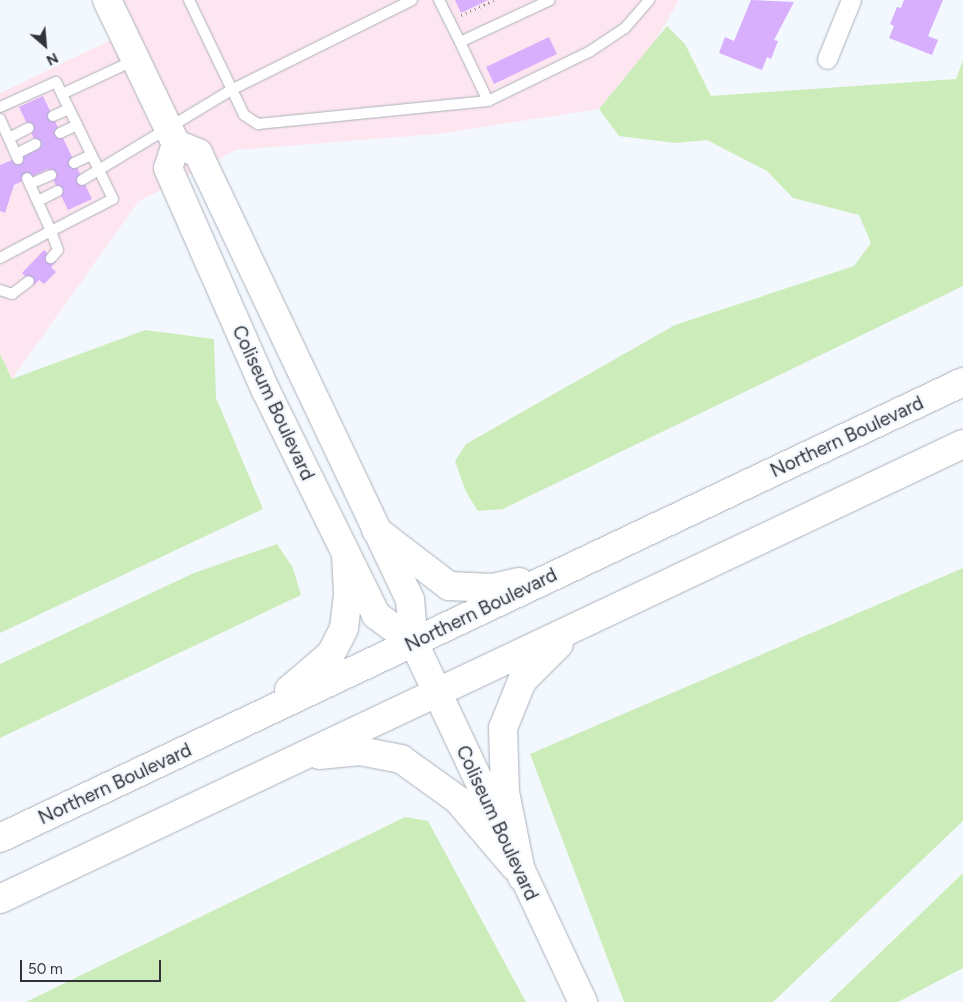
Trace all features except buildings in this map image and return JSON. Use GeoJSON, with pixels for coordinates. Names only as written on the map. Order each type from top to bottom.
{"type":"FeatureCollection","features":[{"type":"Feature","properties":{"kind":"main road"},"geometry":{"type":"LineString","coordinates":[[107,0],[171,135]]}},
{"type":"Feature","properties":{"kind":"main road","name":"Coliseum Boulevard"},"geometry":{"type":"LineString","coordinates":[[414,642],[376,615],[266,390],[168,168],[171,135],[198,153],[410,600],[414,642],[522,877],[583,1002]]}},
{"type":"Feature","properties":{"kind":"main road","name":"Northern Boulevard"},"geometry":{"type":"LineString","coordinates":[[0,838],[963,382]]}},
{"type":"Feature","properties":{"kind":"main road"},"geometry":{"type":"LineString","coordinates":[[0,899],[963,444]]}},
{"type":"Feature","properties":{"kind":"main road"},"geometry":{"type":"LineString","coordinates":[[376,530],[449,586],[493,588],[561,572]]}},
{"type":"Feature","properties":{"kind":"main road"},"geometry":{"type":"LineString","coordinates":[[245,722],[311,674],[331,654],[344,628],[346,554]]}},
{"type":"Feature","properties":{"kind":"main road"},"geometry":{"type":"LineString","coordinates":[[522,877],[502,762],[508,711],[533,668],[604,614]]}},
{"type":"Feature","properties":{"kind":"main road"},"geometry":{"type":"LineString","coordinates":[[291,761],[343,752],[401,758],[458,800],[522,877]]}},
{"type":"Feature","properties":{"kind":"street"},"geometry":{"type":"LineString","coordinates":[[827,59],[851,0]]}},
{"type":"Feature","properties":{"kind":"lane"},"geometry":{"type":"LineString","coordinates":[[189,0],[244,115],[258,124],[488,101],[589,52],[625,28],[649,0]]}},
{"type":"Feature","properties":{"kind":"lane"},"geometry":{"type":"LineString","coordinates":[[82,180],[171,135],[231,90],[412,0]]}},
{"type":"Feature","properties":{"kind":"lane"},"geometry":{"type":"LineString","coordinates":[[439,0],[488,101]]}},
{"type":"Feature","properties":{"kind":"lane"},"geometry":{"type":"LineString","coordinates":[[460,42],[550,0]]}},
{"type":"Feature","properties":{"kind":"lane"},"geometry":{"type":"LineString","coordinates":[[62,94],[136,60]]}},
{"type":"Feature","properties":{"kind":"lane"},"geometry":{"type":"LineString","coordinates":[[0,107],[56,82],[113,198],[0,258]]}},
{"type":"Feature","properties":{"kind":"lane"},"geometry":{"type":"LineString","coordinates":[[53,116],[69,108]]}},
{"type":"Feature","properties":{"kind":"lane"},"geometry":{"type":"LineString","coordinates":[[0,118],[17,156],[36,144]]}},
{"type":"Feature","properties":{"kind":"lane"},"geometry":{"type":"LineString","coordinates":[[60,133],[77,125]]}},
{"type":"Feature","properties":{"kind":"lane"},"geometry":{"type":"LineString","coordinates":[[9,138],[29,128]]}},
{"type":"Feature","properties":{"kind":"lane"},"geometry":{"type":"LineString","coordinates":[[74,163],[91,155]]}},
{"type":"Feature","properties":{"kind":"lane"},"geometry":{"type":"LineString","coordinates":[[51,175],[29,182],[58,250],[51,258]]}},
{"type":"Feature","properties":{"kind":"lane"},"geometry":{"type":"LineString","coordinates":[[38,201],[58,191]]}},
{"type":"Feature","properties":{"kind":"lane"},"geometry":{"type":"LineString","coordinates":[[0,290],[12,294],[30,280]]}},
{"type":"Feature","properties":{"kind":"path"},"geometry":{"type":"LineString","coordinates":[[449,21],[494,0]]}},
{"type":"Feature","properties":{"kind":"shaded area"},"geometry":{"type":"Polygon","coordinates":[[[123,0],[679,0],[650,50],[599,109],[437,134],[236,150],[138,202],[12,379],[0,354],[0,93],[136,28],[123,0]]]}},
{"type":"Feature","properties":{"kind":"green space"},"geometry":{"type":"Polygon","coordinates":[[[667,26],[685,44],[711,96],[956,79],[963,60],[963,286],[503,509],[478,511],[466,492],[455,461],[466,444],[675,325],[854,266],[871,243],[859,215],[793,198],[767,171],[707,140],[675,143],[619,136],[599,109],[667,26]]]}},
{"type":"Feature","properties":{"kind":"green space"},"geometry":{"type":"Polygon","coordinates":[[[145,330],[214,339],[216,398],[263,509],[0,633],[0,354],[12,379],[145,330]]]}},
{"type":"Feature","properties":{"kind":"green space"},"geometry":{"type":"Polygon","coordinates":[[[277,544],[293,568],[301,595],[0,738],[0,664],[194,573],[277,544]]]}},
{"type":"Feature","properties":{"kind":"green space"},"geometry":{"type":"Polygon","coordinates":[[[963,568],[963,821],[773,1002],[624,1002],[530,754],[963,568]]]}},
{"type":"Feature","properties":{"kind":"green space"},"geometry":{"type":"Polygon","coordinates":[[[405,817],[428,821],[526,1002],[26,1002],[405,817]]]}},
{"type":"Feature","properties":{"kind":"green space"},"geometry":{"type":"Polygon","coordinates":[[[963,873],[963,968],[898,1002],[829,1002],[963,873]]]}}]}
